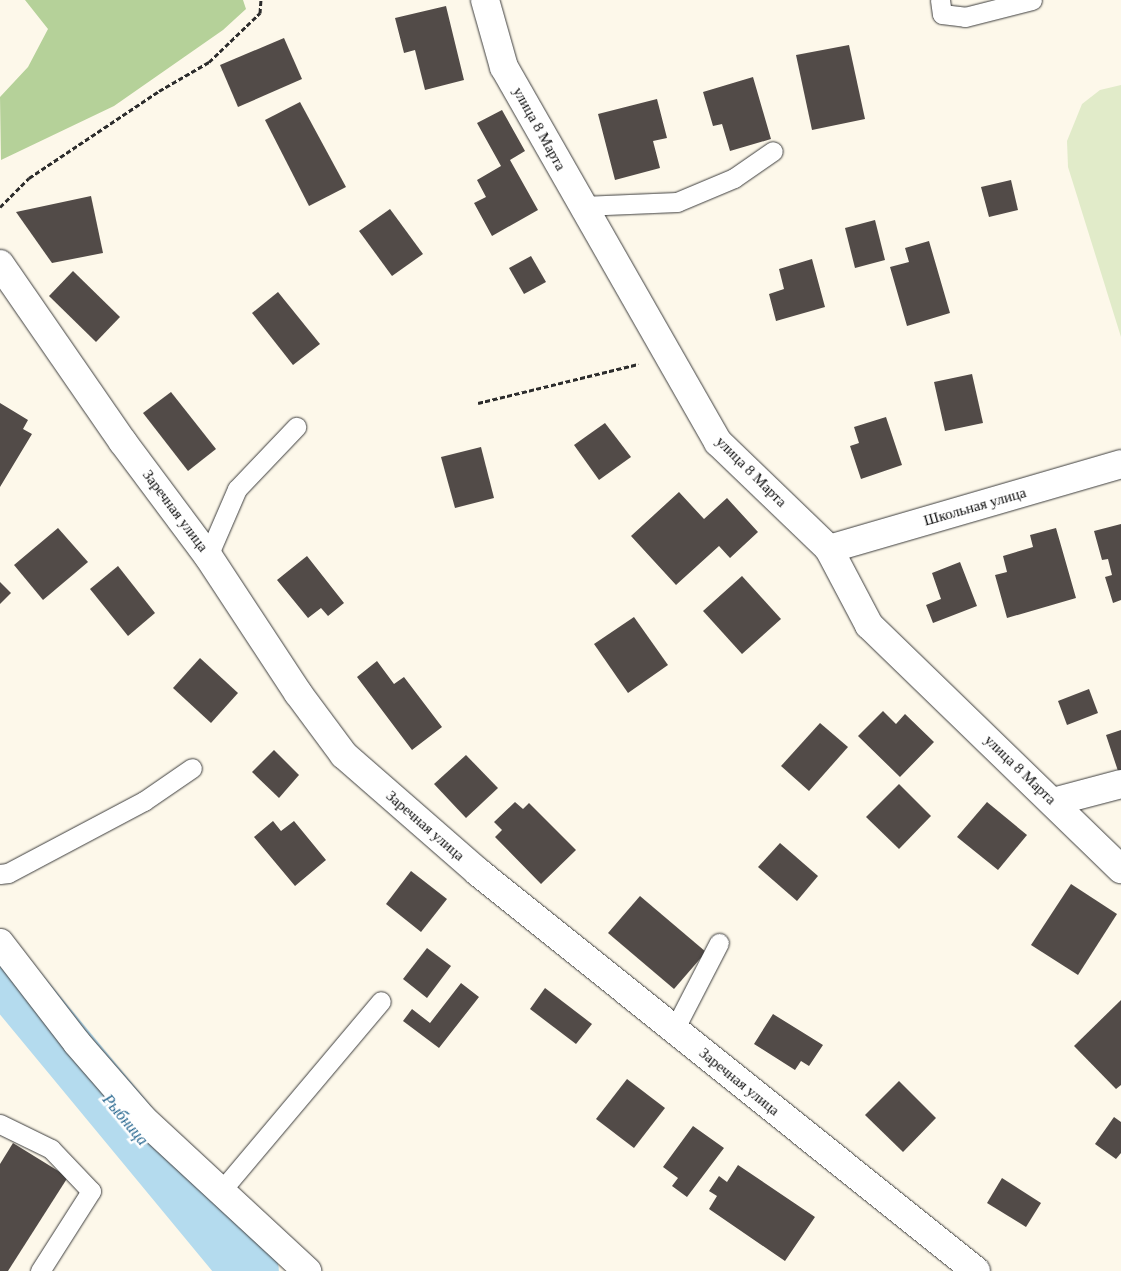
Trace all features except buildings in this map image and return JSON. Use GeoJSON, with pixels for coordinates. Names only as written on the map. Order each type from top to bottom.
{"type":"FeatureCollection","features":[{"type":"Feature","properties":{"kind":"street","name":"улица 8 Марта"},"geometry":{"type":"LineString","coordinates":[[485,0],[504,66],[718,442],[830,549],[869,625],[1121,869]]}},
{"type":"Feature","properties":{"kind":"street","name":"Заречная улица"},"geometry":{"type":"LineString","coordinates":[[0,264],[123,442],[208,556],[298,693],[344,755],[478,872],[976,1271]]}},
{"type":"Feature","properties":{"kind":"street","name":"Школьная улица"},"geometry":{"type":"LineString","coordinates":[[830,549],[1121,464]]}},
{"type":"Feature","properties":{"kind":"street"},"geometry":{"type":"LineString","coordinates":[[1053,802],[1121,784]]}},
{"type":"Feature","properties":{"kind":"street"},"geometry":{"type":"LineString","coordinates":[[0,943],[77,1044],[142,1119],[307,1271]]}},
{"type":"Feature","properties":{"kind":"lane"},"geometry":{"type":"LineString","coordinates":[[940,0],[942,14],[965,17],[1032,0]]}},
{"type":"Feature","properties":{"kind":"lane"},"geometry":{"type":"LineString","coordinates":[[582,206],[677,202],[734,178],[773,151]]}},
{"type":"Feature","properties":{"kind":"lane"},"geometry":{"type":"LineString","coordinates":[[208,556],[237,489],[296,428]]}},
{"type":"Feature","properties":{"kind":"lane"},"geometry":{"type":"LineString","coordinates":[[0,874],[8,873],[144,801],[192,768]]}},
{"type":"Feature","properties":{"kind":"lane"},"geometry":{"type":"LineString","coordinates":[[674,1030],[719,943]]}},
{"type":"Feature","properties":{"kind":"lane"},"geometry":{"type":"LineString","coordinates":[[221,1191],[381,1001]]}},
{"type":"Feature","properties":{"kind":"lane"},"geometry":{"type":"LineString","coordinates":[[0,1124],[51,1149],[92,1191],[40,1271]]}},
{"type":"Feature","properties":{"kind":"path"},"geometry":{"type":"LineString","coordinates":[[0,207],[29,178],[159,91],[208,62],[260,13],[261,0]]}},
{"type":"Feature","properties":{"kind":"path"},"geometry":{"type":"LineString","coordinates":[[478,403],[670,356]]}},
{"type":"Feature","properties":{"kind":"green space"},"geometry":{"type":"Polygon","coordinates":[[[25,0],[243,0],[246,9],[223,30],[114,106],[1,160],[0,97],[28,67],[48,29],[25,0]]]}},
{"type":"Feature","properties":{"kind":"green space"},"geometry":{"type":"Polygon","coordinates":[[[1121,85],[1121,337],[1068,167],[1067,141],[1082,104],[1100,90],[1121,85]]]}},
{"type":"Feature","properties":{"kind":"waterway","name":"Рыбница"},"geometry":{"type":"LineString","coordinates":[[0,969],[250,1271]]}}]}
